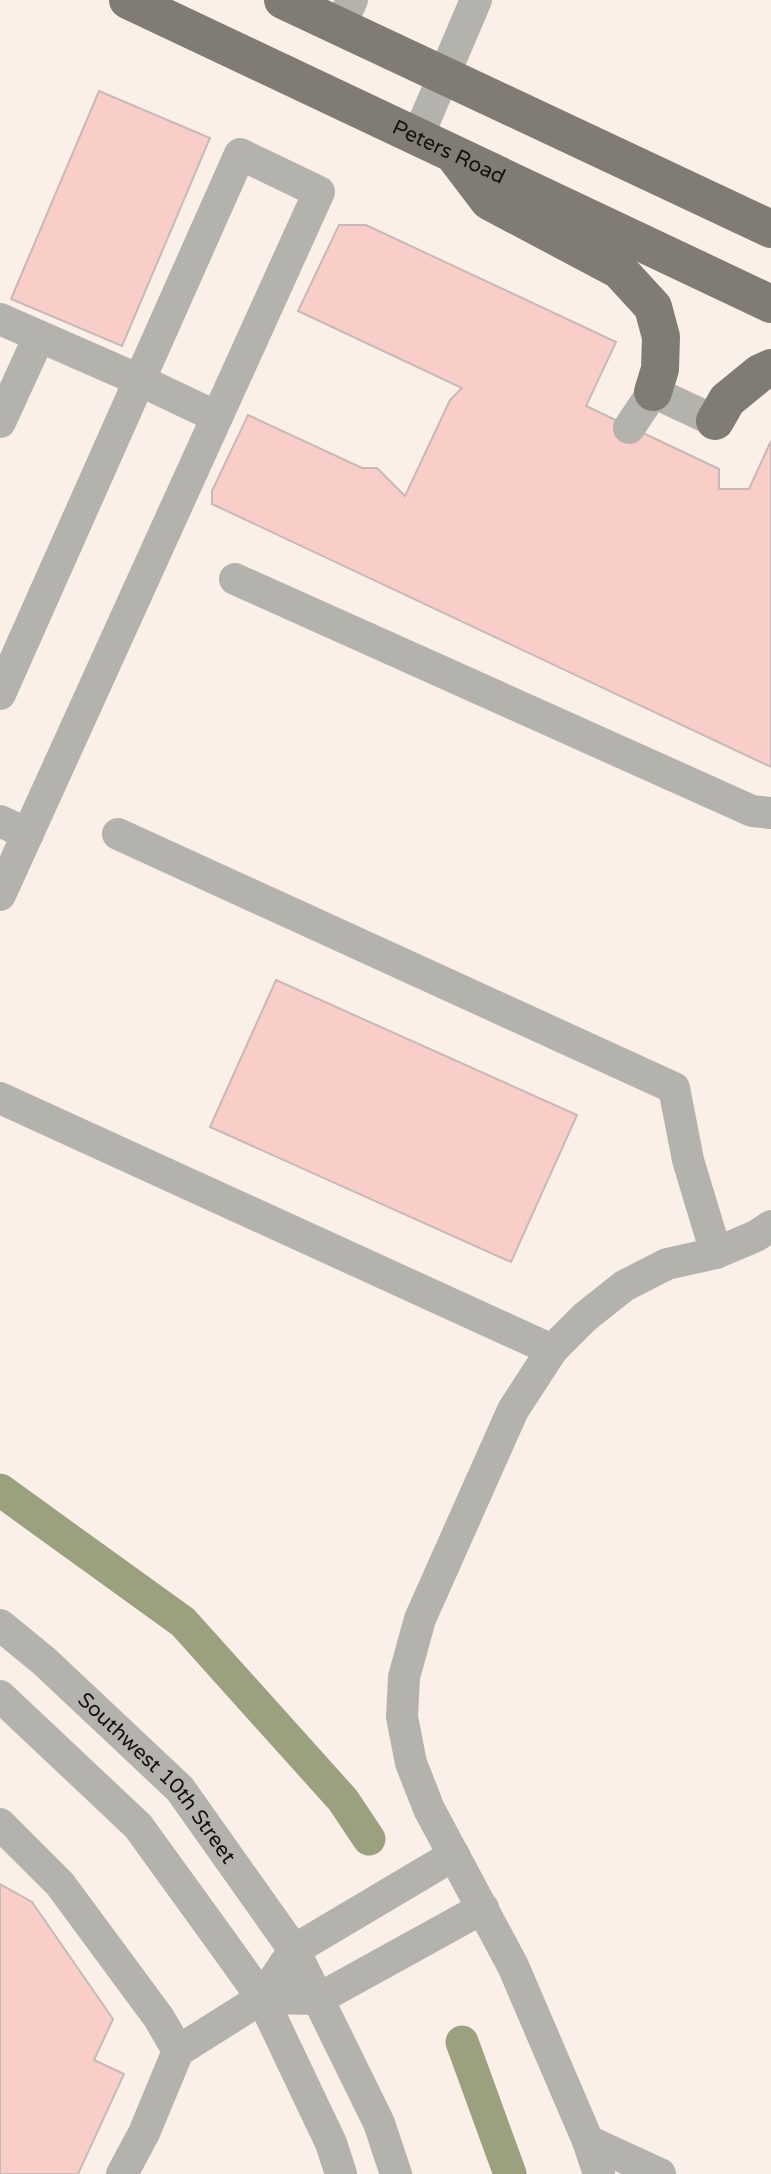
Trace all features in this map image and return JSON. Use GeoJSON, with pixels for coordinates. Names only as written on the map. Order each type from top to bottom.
{"type":"FeatureCollection","features":[{"type":"Feature","properties":{"kind":"main road","name":"Peters Road"},"geometry":{"type":"LineString","coordinates":[[128,0],[771,304]]}},
{"type":"Feature","properties":{"kind":"main road"},"geometry":{"type":"LineString","coordinates":[[283,0],[346,13],[444,75],[771,229]]}},
{"type":"Feature","properties":{"kind":"main road"},"geometry":{"type":"LineString","coordinates":[[435,144],[489,201],[619,270],[653,307],[661,337],[660,369],[653,392]]}},
{"type":"Feature","properties":{"kind":"main road"},"geometry":{"type":"LineString","coordinates":[[715,421],[727,400],[760,373],[771,368]]}},
{"type":"Feature","properties":{"kind":"street"},"geometry":{"type":"LineString","coordinates":[[435,144],[444,75],[476,0]]}},
{"type":"Feature","properties":{"kind":"street"},"geometry":{"type":"LineString","coordinates":[[0,694],[240,154],[319,192],[0,895]]}},
{"type":"Feature","properties":{"kind":"street"},"geometry":{"type":"LineString","coordinates":[[0,319],[217,417]]}},
{"type":"Feature","properties":{"kind":"street"},"geometry":{"type":"LineString","coordinates":[[0,422],[39,337]]}},
{"type":"Feature","properties":{"kind":"street"},"geometry":{"type":"LineString","coordinates":[[629,428],[653,392],[715,421]]}},
{"type":"Feature","properties":{"kind":"street"},"geometry":{"type":"LineString","coordinates":[[235,579],[752,810],[771,813]]}},
{"type":"Feature","properties":{"kind":"street"},"geometry":{"type":"LineString","coordinates":[[0,821],[28,834]]}},
{"type":"Feature","properties":{"kind":"street"},"geometry":{"type":"LineString","coordinates":[[118,834],[674,1088],[688,1160],[716,1253]]}},
{"type":"Feature","properties":{"kind":"street"},"geometry":{"type":"LineString","coordinates":[[0,1098],[552,1350]]}},
{"type":"Feature","properties":{"kind":"street"},"geometry":{"type":"LineString","coordinates":[[599,2174],[588,2141],[513,1966],[429,1809],[411,1763],[402,1717],[404,1678],[420,1619],[508,1422],[552,1350],[585,1317],[624,1286],[667,1264],[716,1253],[756,1236],[771,1226]]}},
{"type":"Feature","properties":{"kind":"street","name":"Southwest 10th Street"},"geometry":{"type":"LineString","coordinates":[[0,1625],[44,1661],[180,1789],[294,1950],[379,2123],[396,2174]]}},
{"type":"Feature","properties":{"kind":"street"},"geometry":{"type":"LineString","coordinates":[[2,1706],[138,1826],[262,1998],[331,2143],[341,2174]]}},
{"type":"Feature","properties":{"kind":"street"},"geometry":{"type":"LineString","coordinates":[[0,1824],[60,1884],[159,2018],[178,2051]]}},
{"type":"Feature","properties":{"kind":"street"},"geometry":{"type":"LineString","coordinates":[[122,2174],[144,2133],[178,2051],[262,1998],[294,1950],[454,1855]]}},
{"type":"Feature","properties":{"kind":"street"},"geometry":{"type":"LineString","coordinates":[[262,1998],[318,1999],[483,1908]]}},
{"type":"Feature","properties":{"kind":"street"},"geometry":{"type":"LineString","coordinates":[[588,2141],[660,2174]]}},
{"type":"Feature","properties":{"kind":"building"},"geometry":{"type":"Polygon","coordinates":[[[99,91],[210,138],[122,346],[11,299],[99,91]]]}},
{"type":"Feature","properties":{"kind":"building"},"geometry":{"type":"Polygon","coordinates":[[[339,225],[366,225],[616,342],[586,406],[719,469],[719,489],[749,489],[771,441],[771,767],[212,504],[212,491],[248,415],[362,468],[377,468],[405,496],[450,400],[462,388],[298,311],[339,225]]]}},
{"type":"Feature","properties":{"kind":"building"},"geometry":{"type":"Polygon","coordinates":[[[276,980],[577,1115],[511,1262],[210,1127],[276,980]]]}},
{"type":"Feature","properties":{"kind":"building"},"geometry":{"type":"Polygon","coordinates":[[[0,1884],[32,1902],[113,2019],[94,2060],[124,2074],[78,2174],[0,2174],[0,1884]]]}},
{"type":"Feature","properties":{"kind":"waterway"},"geometry":{"type":"LineString","coordinates":[[0,1490],[183,1622],[343,1800],[369,1839]]}},
{"type":"Feature","properties":{"kind":"waterway"},"geometry":{"type":"LineString","coordinates":[[462,2042],[510,2174]]}}]}
